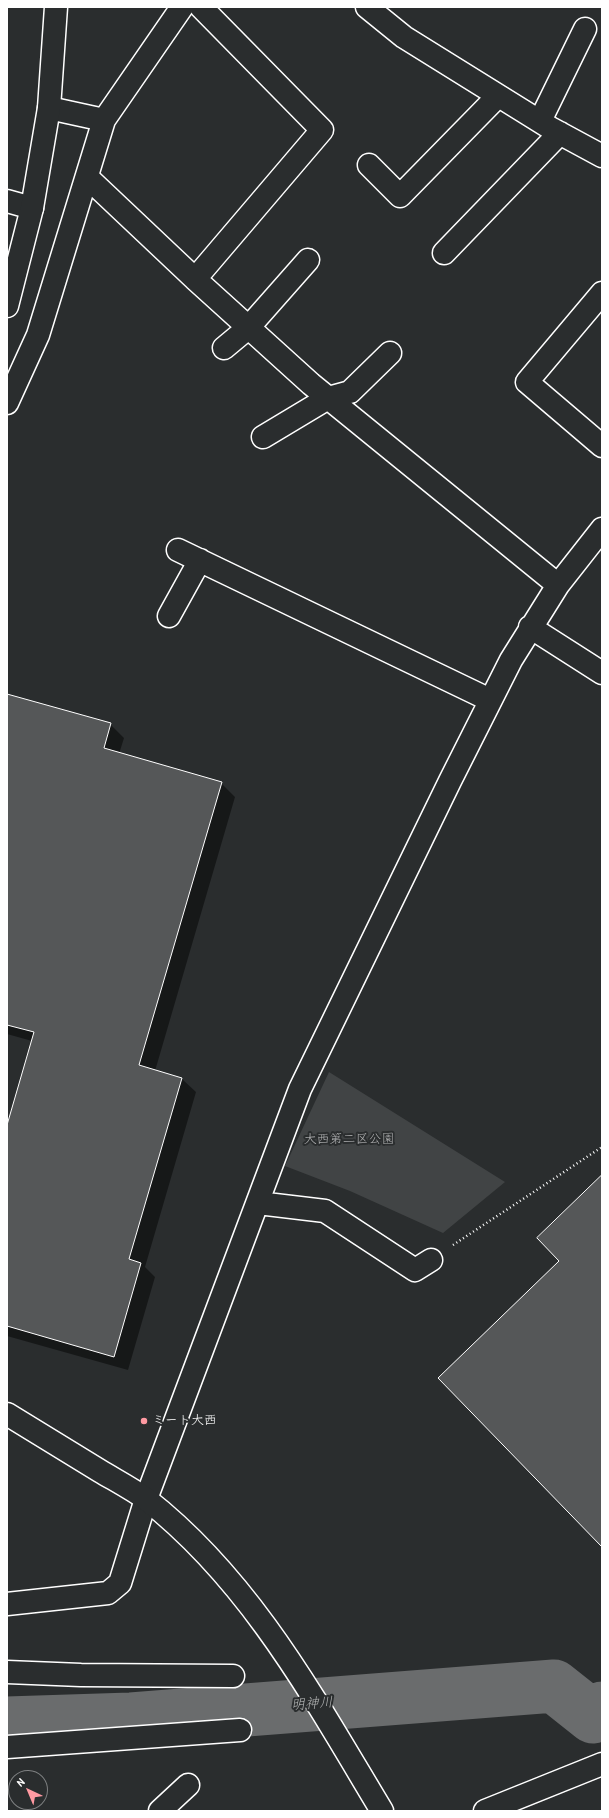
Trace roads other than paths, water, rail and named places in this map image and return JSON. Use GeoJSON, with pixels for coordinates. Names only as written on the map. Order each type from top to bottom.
{"type":"FeatureCollection","features":[{"type":"Feature","properties":{"kind":"street"},"geometry":{"type":"LineString","coordinates":[[7,306],[32,208],[49,108],[56,7]]}},
{"type":"Feature","properties":{"kind":"street"},"geometry":{"type":"LineString","coordinates":[[7,403],[38,335],[104,120],[182,7]]}},
{"type":"Feature","properties":{"kind":"street"},"geometry":{"type":"LineString","coordinates":[[195,279],[322,130],[201,7]]}},
{"type":"Feature","properties":{"kind":"street"},"geometry":{"type":"LineString","coordinates":[[378,10],[404,37],[498,96],[602,156]]}},
{"type":"Feature","properties":{"kind":"street"},"geometry":{"type":"LineString","coordinates":[[540,121],[585,29]]}},
{"type":"Feature","properties":{"kind":"street"},"geometry":{"type":"LineString","coordinates":[[369,165],[400,196],[498,96]]}},
{"type":"Feature","properties":{"kind":"street"},"geometry":{"type":"LineString","coordinates":[[49,108],[104,120]]}},
{"type":"Feature","properties":{"kind":"street"},"geometry":{"type":"LineString","coordinates":[[444,253],[560,133]]}},
{"type":"Feature","properties":{"kind":"street"},"geometry":{"type":"LineString","coordinates":[[87,177],[248,328],[328,398],[558,585]]}},
{"type":"Feature","properties":{"kind":"street"},"geometry":{"type":"LineString","coordinates":[[7,201],[32,208]]}},
{"type":"Feature","properties":{"kind":"street"},"geometry":{"type":"LineString","coordinates":[[224,348],[248,328],[308,260]]}},
{"type":"Feature","properties":{"kind":"street"},"geometry":{"type":"LineString","coordinates":[[602,293],[527,382],[602,446]]}},
{"type":"Feature","properties":{"kind":"street"},"geometry":{"type":"LineString","coordinates":[[263,437],[328,398],[350,392],[390,353]]}},
{"type":"Feature","properties":{"kind":"street"},"geometry":{"type":"LineString","coordinates":[[7,1604],[108,1592],[120,1583],[146,1499],[300,1089],[490,700],[530,627],[558,585],[602,529]]}},
{"type":"Feature","properties":{"kind":"street"},"geometry":{"type":"LineString","coordinates":[[178,550],[490,700]]}},
{"type":"Feature","properties":{"kind":"street"},"geometry":{"type":"LineString","coordinates":[[169,616],[200,560]]}},
{"type":"Feature","properties":{"kind":"street"},"geometry":{"type":"LineString","coordinates":[[530,627],[602,673]]}},
{"type":"Feature","properties":{"kind":"street"},"geometry":{"type":"LineString","coordinates":[[258,1203],[325,1211],[415,1270],[431,1260]]}},
{"type":"Feature","properties":{"kind":"street"},"geometry":{"type":"LineString","coordinates":[[7,1414],[146,1499],[188,1537],[224,1574],[253,1609],[297,1671],[382,1811]]}},
{"type":"Feature","properties":{"kind":"street"},"geometry":{"type":"LineString","coordinates":[[7,1672],[81,1675],[232,1676]]}},
{"type":"Feature","properties":{"kind":"street"},"geometry":{"type":"LineString","coordinates":[[7,1747],[240,1730]]}},
{"type":"Feature","properties":{"kind":"street"},"geometry":{"type":"LineString","coordinates":[[485,1811],[602,1764]]}},
{"type":"Feature","properties":{"kind":"street"},"geometry":{"type":"LineString","coordinates":[[160,1811],[188,1785]]}},
{"type":"Feature","properties":{"kind":"waterway","name":"明神川"},"geometry":{"type":"LineString","coordinates":[[7,1723],[131,1719],[554,1686],[593,1717],[602,1708]]}},
{"type":"Feature","properties":{"kind":"place","name":"ミート大西"},"geometry":{"type":"Point","coordinates":[144,1421]}},
{"type":"Feature","properties":{"kind":"park label","name":"大西第二区公園"},"geometry":{"type":"Point","coordinates":[349,1140]}}]}
